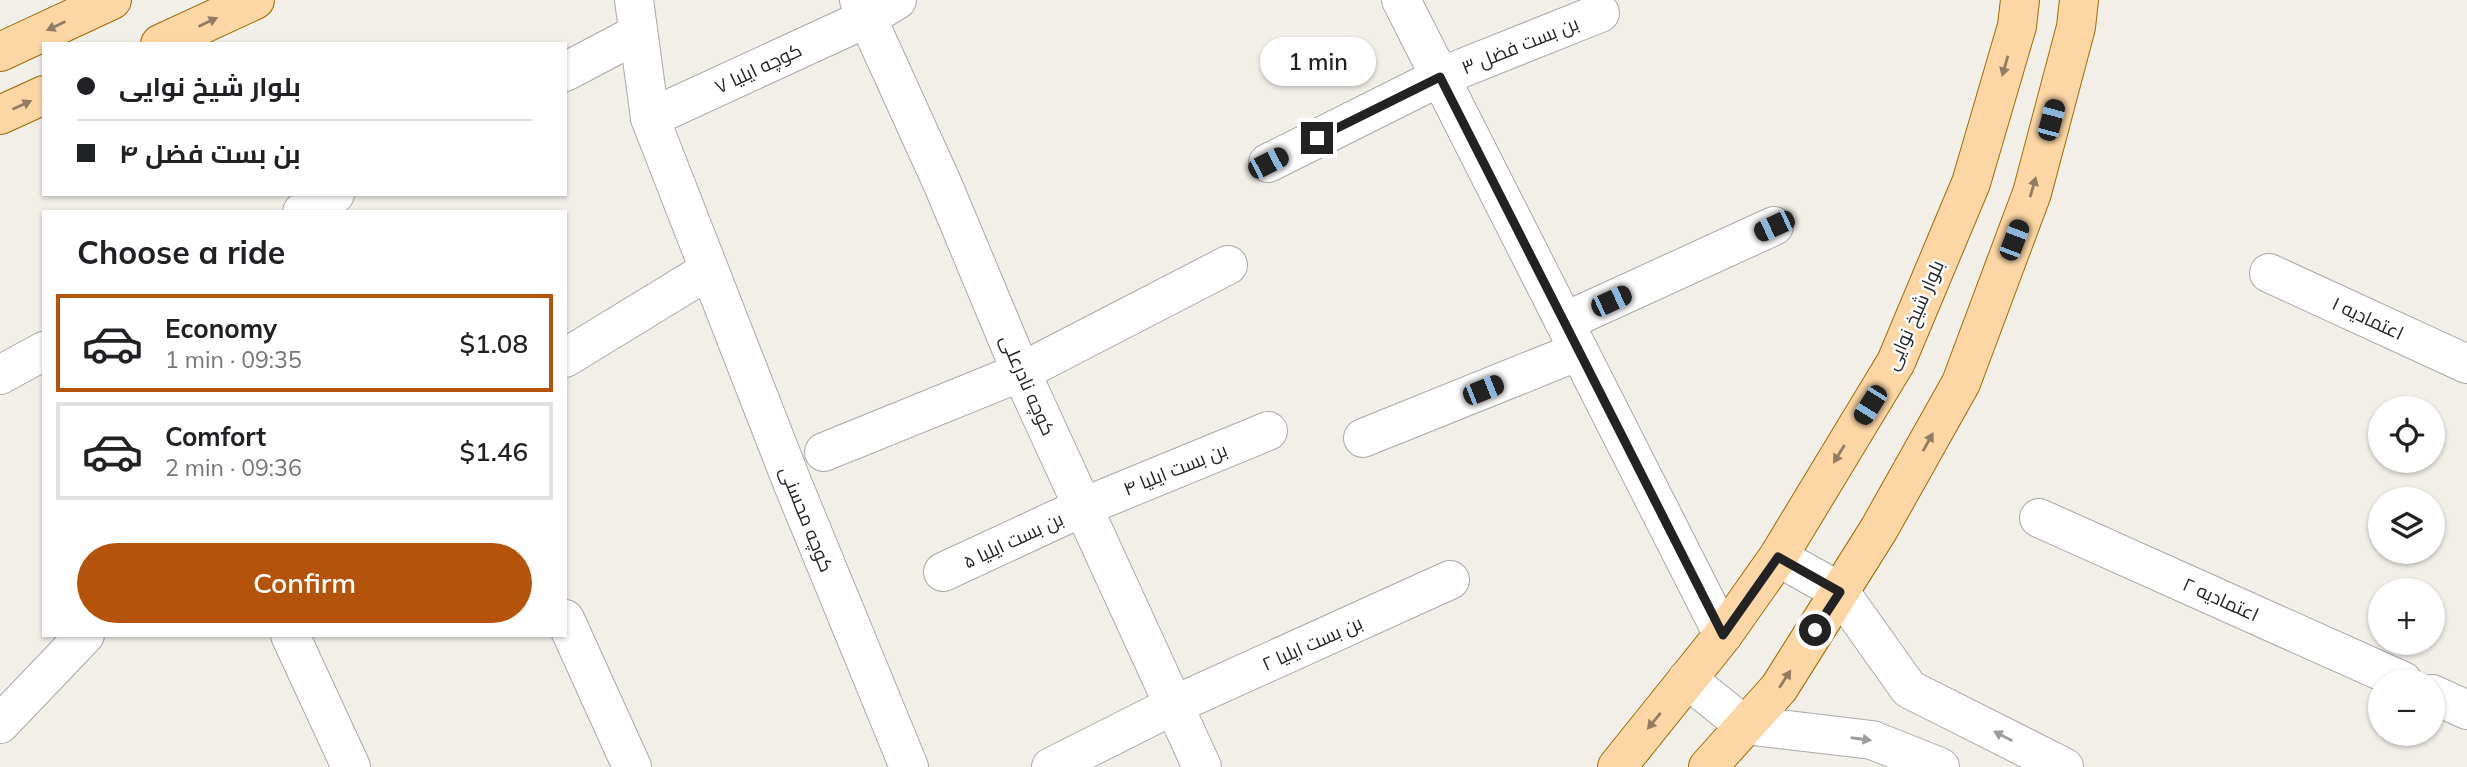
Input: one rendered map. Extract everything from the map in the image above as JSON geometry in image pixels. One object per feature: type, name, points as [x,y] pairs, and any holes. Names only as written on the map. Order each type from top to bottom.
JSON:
[{"type":"main road","points":[[0,52],[112,0]]},
{"type":"main road","points":[[164,42],[256,0]]},
{"type":"main road","name":"بلوار شیخ نوایی","points":[[1617,767],[1723,635],[1778,557],[1896,362],[1971,183],[2017,26],[2020,0]]},
{"type":"main road","points":[[1708,767],[1779,688],[1879,529],[1961,383],[2032,192],[2076,27],[2079,0]]},
{"type":"main road","points":[[0,115],[42,97]]},
{"type":"street","points":[[1401,0],[1723,635]]},
{"type":"street","name":"۷ کوچه ایلیا","points":[[650,118],[874,6]]},
{"type":"street","name":"کوچه نادرعلی","points":[[874,6],[943,185],[1021,372],[1202,767]]},
{"type":"street","name":"۳ بن بست فضل","points":[[1268,163],[1440,77],[1600,13]]},
{"type":"street","points":[[567,70],[635,17]]},
{"type":"street","name":"کوچه محسنی","points":[[635,17],[650,118],[792,482],[909,767]]},
{"type":"street","points":[[306,210],[331,196]]},
{"type":"street","points":[[1363,438],[1572,337],[1774,226]]},
{"type":"street","points":[[824,452],[1021,372],[1228,265]]},
{"type":"street","points":[[567,357],[709,270]]},
{"type":"street","name":"اعتمادیه ۱","points":[[2269,273],[2467,363]]},
{"type":"street","points":[[0,375],[42,352]]},
{"type":"street","name":"۴ بن بست ایلیا","points":[[1083,507],[1268,431]]},
{"type":"street","name":"۵ بن بست ایلیا","points":[[943,572],[1083,507]]},
{"type":"street","name":"اعتمادیه ۲","points":[[2039,518],[2376,669]]},
{"type":"street","points":[[1778,557],[1840,592],[1909,689],[2064,767]]},
{"type":"street","name":"بن بست ایلیا ۲","points":[[1051,767],[1174,705],[1450,580]]},
{"type":"street","points":[[567,623],[632,767]]},
{"type":"street","points":[[0,724],[83,637]]},
{"type":"street","points":[[291,637],[351,767]]},
{"type":"street","points":[[1688,680],[1744,725],[1872,740],[1940,767]]},
{"type":"street","points":[[2445,700],[2467,710]]},
{"type":"route","points":[[1317,138],[1440,77],[1723,635],[1778,557],[1840,592],[1815,630]]}]
